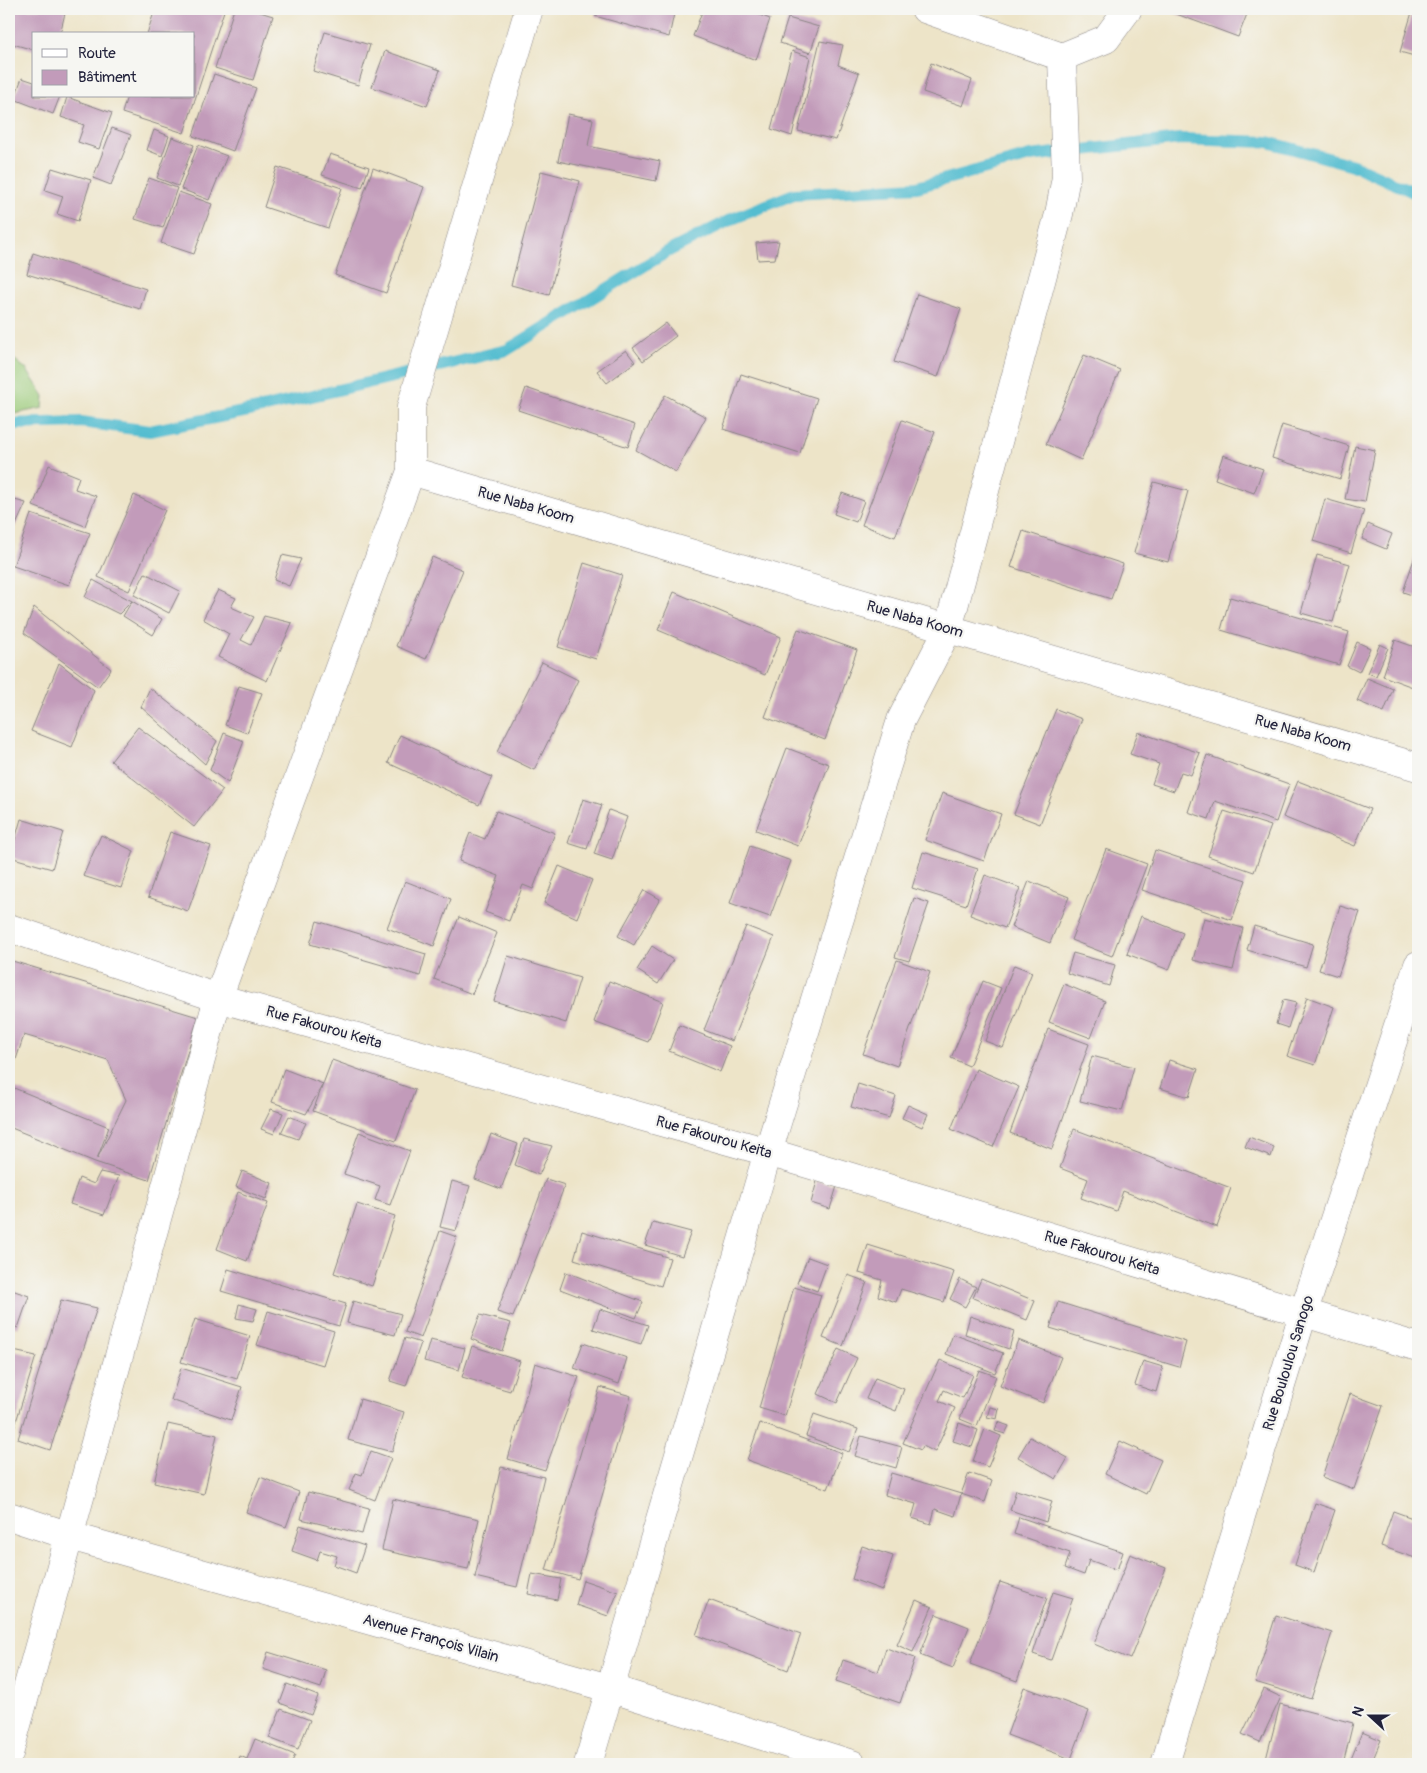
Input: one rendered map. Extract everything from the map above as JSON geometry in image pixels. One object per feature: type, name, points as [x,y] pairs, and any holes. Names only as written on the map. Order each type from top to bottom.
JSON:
[{"type":"street","points":[[9,1754],[218,998],[411,471],[411,407],[529,9]]},
{"type":"street","points":[[925,9],[1062,57],[1106,39],[1128,9]]},
{"type":"street","points":[[588,1764],[612,1689],[768,1152],[901,720],[948,629],[1056,223],[1066,177],[1062,57]]},
{"type":"street","name":"Rue Naba Koom","points":[[411,471],[1418,767]]},
{"type":"street","name":"Rue Fakourou Keita","points":[[9,928],[218,998],[768,1152],[1418,1347]]},
{"type":"street","name":"Rue Bouloulou Sanogo","points":[[1165,1764],[1303,1314],[1418,965]]},
{"type":"street","name":"Avenue François Vilain","points":[[9,1516],[70,1536],[612,1689],[852,1764]]},
{"type":"green space","points":[[9,355],[26,369],[44,396],[43,408],[9,415]]},
{"type":"building","points":[[9,9],[66,9],[60,32],[32,32],[32,49],[9,43]]},
{"type":"building","points":[[155,9],[217,9],[224,11],[184,133],[122,113],[126,98],[195,98],[195,32],[148,32]]},
{"type":"building","points":[[234,9],[250,9],[273,16],[253,80],[215,68]]},
{"type":"building","points":[[597,9],[675,9],[669,37],[595,16]]},
{"type":"building","points":[[703,9],[744,9],[770,19],[756,60],[693,36]]},
{"type":"building","points":[[1172,9],[1249,9],[1238,37],[1171,12]]},
{"type":"building","points":[[1413,9],[1418,9],[1418,57],[1400,52]]},
{"type":"building","points":[[788,18],[819,27],[810,53],[780,43]]},
{"type":"building","points":[[325,32],[370,45],[358,85],[313,71]]},
{"type":"building","points":[[820,41],[843,45],[838,65],[859,73],[836,140],[798,131]]},
{"type":"building","points":[[385,51],[440,70],[427,106],[372,87]]},
{"type":"building","points":[[792,51],[810,57],[792,136],[771,129]]},
{"type":"building","points":[[931,63],[972,80],[963,106],[923,92]]},
{"type":"building","points":[[214,74],[256,88],[233,151],[193,136]]},
{"type":"building","points":[[22,78],[32,81],[32,98],[59,98],[53,114],[14,99]]},
{"type":"building","points":[[67,98],[112,113],[99,149],[78,142],[84,125],[61,117]]},
{"type":"building","points":[[568,114],[593,119],[588,146],[660,161],[656,181],[558,161]]},
{"type":"building","points":[[112,128],[131,135],[111,185],[93,178]]},
{"type":"building","points":[[154,130],[169,136],[162,156],[147,150]]},
{"type":"building","points":[[172,137],[194,145],[178,186],[157,178]]},
{"type":"building","points":[[198,145],[227,156],[209,200],[181,189]]},
{"type":"building","points":[[330,154],[369,167],[362,188],[322,175]]},
{"type":"building","points":[[277,167],[342,188],[328,228],[264,207]]},
{"type":"building","points":[[52,168],[91,180],[78,221],[57,214],[63,196],[45,190]]},
{"type":"building","points":[[373,168],[424,187],[386,293],[335,275]]},
{"type":"building","points":[[541,171],[580,181],[549,295],[511,285]]},
{"type":"building","points":[[149,178],[177,188],[163,228],[135,219]]},
{"type":"building","points":[[179,192],[212,204],[194,254],[161,243]]},
{"type":"building","points":[[779,241],[775,259],[758,260],[756,243]]},
{"type":"building","points":[[33,253],[146,289],[140,309],[27,274]]},
{"type":"building","points":[[917,294],[961,309],[938,377],[894,362]]},
{"type":"building","points":[[666,323],[676,336],[643,361],[633,348]]},
{"type":"building","points":[[626,350],[635,362],[607,383],[597,371]]},
{"type":"building","points":[[1084,355],[1120,370],[1081,460],[1046,444]]},
{"type":"building","points":[[741,374],[817,398],[800,453],[723,429]]},
{"type":"building","points":[[526,388],[635,425],[628,447],[518,410]]},
{"type":"building","points":[[665,395],[706,417],[676,472],[636,450]]},
{"type":"building","points":[[902,420],[935,432],[895,537],[862,525]]},
{"type":"building","points":[[1282,425],[1349,446],[1340,479],[1272,458]]},
{"type":"building","points":[[1355,446],[1375,450],[1365,502],[1345,499]]},
{"type":"building","points":[[1223,455],[1263,469],[1254,493],[1215,479]]},
{"type":"building","points":[[49,465],[79,477],[75,489],[96,496],[85,526],[33,506]]},
{"type":"building","points":[[1154,482],[1188,491],[1168,562],[1134,553]]},
{"type":"building","points":[[842,493],[864,501],[856,522],[834,514]]},
{"type":"building","points":[[134,495],[165,510],[129,591],[98,577]]},
{"type":"building","points":[[11,499],[26,503],[15,527],[9,525]]},
{"type":"building","points":[[1325,499],[1364,510],[1351,553],[1313,541]]},
{"type":"building","points":[[31,514],[90,533],[69,585],[13,566]]},
{"type":"building","points":[[1368,524],[1392,534],[1386,549],[1362,539]]},
{"type":"building","points":[[1023,531],[1123,564],[1111,599],[1011,567]]},
{"type":"building","points":[[1418,547],[1418,597],[1403,592]]},
{"type":"building","points":[[282,555],[301,559],[289,586],[274,580]]},
{"type":"building","points":[[1317,555],[1350,564],[1333,622],[1301,613]]},
{"type":"building","points":[[432,557],[463,570],[426,659],[396,646]]},
{"type":"building","points":[[584,563],[622,575],[596,659],[558,647]]},
{"type":"building","points":[[145,573],[180,591],[169,613],[134,595]]},
{"type":"building","points":[[93,580],[132,601],[119,614],[85,597]]},
{"type":"building","points":[[218,590],[236,598],[231,607],[254,617],[241,640],[251,645],[264,616],[292,623],[267,681],[218,657],[229,634],[203,619]]},
{"type":"building","points":[[674,592],[781,637],[765,675],[658,630]]},
{"type":"building","points":[[1230,597],[1349,632],[1339,665],[1221,630]]},
{"type":"building","points":[[132,601],[162,619],[153,635],[123,616]]},
{"type":"building","points":[[34,607],[111,669],[98,687],[24,633]]},
{"type":"building","points":[[798,629],[857,650],[825,740],[765,717]]},
{"type":"building","points":[[1395,640],[1418,648],[1418,689],[1383,676]]},
{"type":"building","points":[[1357,642],[1370,648],[1359,672],[1347,666]]},
{"type":"building","points":[[1380,644],[1388,648],[1376,676],[1367,673]]},
{"type":"building","points":[[542,662],[578,680],[534,770],[497,752]]},
{"type":"building","points":[[59,663],[94,690],[72,747],[31,731]]},
{"type":"building","points":[[1367,678],[1393,689],[1384,712],[1357,701]]},
{"type":"building","points":[[239,686],[262,693],[247,733],[225,725]]},
{"type":"building","points":[[150,688],[217,741],[205,764],[141,707]]},
{"type":"building","points":[[1056,709],[1082,719],[1040,824],[1014,814]]},
{"type":"building","points":[[138,727],[223,790],[194,827],[111,761]]},
{"type":"building","points":[[1138,732],[1200,753],[1191,775],[1181,772],[1174,791],[1152,784],[1159,764],[1130,754]]},
{"type":"building","points":[[224,733],[244,741],[228,783],[210,770]]},
{"type":"building","points":[[400,735],[492,777],[479,805],[388,763]]},
{"type":"building","points":[[787,748],[829,764],[798,846],[756,830]]},
{"type":"building","points":[[1207,755],[1289,784],[1276,822],[1215,801],[1209,819],[1188,812]]},
{"type":"building","points":[[1298,781],[1370,809],[1355,846],[1283,817]]},
{"type":"building","points":[[942,793],[1001,814],[984,861],[925,840]]},
{"type":"building","points":[[583,799],[602,805],[587,849],[568,843]]},
{"type":"building","points":[[609,810],[627,817],[612,860],[594,854]]},
{"type":"building","points":[[496,811],[555,833],[533,889],[523,885],[509,921],[485,912],[499,876],[459,861],[470,833],[485,839]]},
{"type":"building","points":[[1224,811],[1271,826],[1254,872],[1208,856]]},
{"type":"building","points":[[21,819],[63,832],[52,869],[10,857]]},
{"type":"building","points":[[170,832],[211,846],[188,911],[148,897]]},
{"type":"building","points":[[101,835],[134,851],[121,888],[83,876]]},
{"type":"building","points":[[750,846],[791,861],[770,917],[730,903]]},
{"type":"building","points":[[1106,849],[1147,864],[1112,956],[1071,940]]},
{"type":"building","points":[[1155,850],[1246,880],[1232,920],[1142,890]]},
{"type":"building","points":[[923,852],[978,869],[966,905],[912,888]]},
{"type":"building","points":[[559,866],[592,880],[577,918],[544,903]]},
{"type":"building","points":[[985,875],[1020,888],[1005,928],[970,915]]},
{"type":"building","points":[[405,881],[451,899],[434,946],[387,928]]},
{"type":"building","points":[[1029,881],[1069,897],[1050,943],[1011,927]]},
{"type":"building","points":[[644,890],[660,899],[634,945],[618,936]]},
{"type":"building","points":[[914,898],[929,903],[909,961],[895,957]]},
{"type":"building","points":[[1340,906],[1360,912],[1338,976],[1319,970]]},
{"type":"building","points":[[1141,916],[1183,933],[1169,970],[1127,954]]},
{"type":"building","points":[[459,917],[497,933],[472,994],[434,979]]},
{"type":"building","points":[[1204,918],[1243,928],[1233,970],[1193,960]]},
{"type":"building","points":[[317,921],[426,954],[420,976],[310,944]]},
{"type":"building","points":[[746,926],[774,937],[732,1041],[704,1030]]},
{"type":"building","points":[[1254,926],[1313,944],[1306,967],[1247,950]]},
{"type":"building","points":[[652,946],[673,960],[658,984],[637,970]]},
{"type":"building","points":[[1073,953],[1115,965],[1109,986],[1067,973]]},
{"type":"building","points":[[508,956],[580,978],[566,1023],[494,1001]]},
{"type":"building","points":[[9,960],[198,1017],[149,1180],[95,1162],[9,1127],[9,1091],[14,1088],[109,1127],[97,1159],[126,1100],[108,1060],[24,1035],[9,1081]]},
{"type":"building","points":[[897,960],[930,972],[897,1066],[863,1054]]},
{"type":"building","points":[[1014,965],[1032,972],[1003,1048],[985,1041]]},
{"type":"building","points":[[609,981],[663,1002],[648,1042],[594,1022]]},
{"type":"building","points":[[983,981],[1001,988],[969,1066],[951,1058]]},
{"type":"building","points":[[1064,984],[1105,1001],[1091,1038],[1049,1022]]},
{"type":"building","points":[[1307,997],[1334,1007],[1315,1065],[1287,1056]]},
{"type":"building","points":[[1283,1000],[1296,1003],[1288,1028],[1276,1024]]},
{"type":"building","points":[[679,1025],[730,1046],[720,1072],[669,1051]]},
{"type":"building","points":[[1048,1029],[1089,1044],[1052,1149],[1010,1133]]},
{"type":"building","points":[[1092,1056],[1134,1067],[1122,1111],[1080,1101]]},
{"type":"building","points":[[332,1060],[415,1090],[396,1141],[313,1111]]},
{"type":"building","points":[[1169,1060],[1198,1069],[1189,1097],[1160,1088]]},
{"type":"building","points":[[284,1069],[323,1084],[306,1114],[272,1102]]},
{"type":"building","points":[[976,1069],[1019,1087],[993,1147],[951,1129]]},
{"type":"building","points":[[858,1084],[896,1096],[889,1118],[851,1107]]},
{"type":"building","points":[[908,1105],[928,1114],[922,1127],[902,1118]]},
{"type":"building","points":[[271,1109],[283,1113],[274,1134],[261,1129]]},
{"type":"building","points":[[289,1116],[306,1123],[298,1139],[281,1133]]},
{"type":"building","points":[[1074,1129],[1231,1188],[1217,1227],[1123,1191],[1116,1211],[1081,1198],[1088,1179],[1060,1168]]},
{"type":"building","points":[[359,1132],[410,1151],[390,1205],[375,1200],[380,1186],[344,1174]]},
{"type":"building","points":[[491,1134],[518,1144],[501,1189],[475,1179]]},
{"type":"building","points":[[1249,1137],[1274,1147],[1271,1157],[1245,1147]]},
{"type":"building","points":[[524,1139],[552,1146],[539,1175],[515,1165]]},
{"type":"building","points":[[242,1171],[272,1183],[266,1199],[236,1187]]},
{"type":"building","points":[[100,1172],[119,1176],[104,1215],[70,1204],[79,1178],[94,1184]]},
{"type":"building","points":[[546,1179],[565,1185],[513,1317],[497,1312]]},
{"type":"building","points":[[452,1181],[470,1186],[456,1231],[440,1227]]},
{"type":"building","points":[[817,1181],[837,1186],[830,1209],[811,1203]]},
{"type":"building","points":[[238,1192],[268,1203],[247,1261],[217,1249]]},
{"type":"building","points":[[357,1204],[395,1216],[372,1286],[334,1273]]},
{"type":"building","points":[[653,1222],[691,1232],[682,1256],[645,1245]]},
{"type":"building","points":[[440,1231],[457,1237],[421,1338],[405,1332]]},
{"type":"building","points":[[582,1231],[670,1258],[661,1286],[574,1259]]},
{"type":"building","points":[[868,1245],[954,1272],[944,1302],[901,1289],[896,1302],[878,1296],[882,1280],[859,1273]]},
{"type":"building","points":[[808,1257],[827,1264],[817,1291],[797,1283]]},
{"type":"building","points":[[228,1269],[346,1304],[339,1326],[221,1291]]},
{"type":"building","points":[[566,1272],[643,1302],[636,1318],[560,1289]]},
{"type":"building","points":[[848,1275],[867,1282],[843,1346],[823,1338]]},
{"type":"building","points":[[960,1279],[976,1287],[965,1307],[950,1299]]},
{"type":"building","points":[[981,1279],[1035,1301],[1027,1320],[973,1298]]},
{"type":"building","points":[[794,1287],[821,1295],[785,1416],[759,1408]]},
{"type":"building","points":[[9,1289],[29,1296],[18,1328],[9,1324]]},
{"type":"building","points":[[61,1300],[97,1308],[50,1450],[18,1439]]},
{"type":"building","points":[[353,1301],[401,1314],[395,1335],[347,1323]]},
{"type":"building","points":[[1058,1302],[1186,1342],[1179,1367],[1050,1328]]},
{"type":"building","points":[[239,1304],[257,1309],[253,1321],[236,1318]]},
{"type":"building","points":[[600,1309],[648,1325],[641,1344],[593,1329]]},
{"type":"building","points":[[268,1311],[334,1331],[323,1365],[257,1345]]},
{"type":"building","points":[[480,1315],[511,1323],[502,1351],[471,1339]]},
{"type":"building","points":[[970,1316],[1014,1331],[1009,1349],[965,1334]]},
{"type":"building","points":[[195,1319],[250,1336],[237,1379],[181,1362]]},
{"type":"building","points":[[953,1334],[1003,1353],[995,1373],[946,1354]]},
{"type":"building","points":[[405,1338],[421,1343],[406,1386],[390,1381]]},
{"type":"building","points":[[430,1340],[465,1348],[459,1370],[424,1361]]},
{"type":"building","points":[[1018,1340],[1061,1357],[1043,1403],[1000,1386]]},
{"type":"building","points":[[583,1343],[627,1358],[619,1384],[574,1368]]},
{"type":"building","points":[[472,1346],[520,1361],[510,1391],[462,1377]]},
{"type":"building","points":[[838,1349],[857,1358],[837,1403],[818,1394]]},
{"type":"building","points":[[9,1350],[36,1356],[12,1435],[9,1435]]},
{"type":"building","points":[[940,1360],[973,1375],[963,1398],[944,1390],[939,1401],[955,1408],[935,1452],[923,1446],[921,1450],[903,1443]]},
{"type":"building","points":[[1143,1361],[1163,1367],[1156,1392],[1135,1385]]},
{"type":"building","points":[[535,1363],[579,1377],[545,1470],[508,1459]]},
{"type":"building","points":[[181,1368],[242,1387],[231,1420],[171,1400]]},
{"type":"building","points":[[979,1370],[996,1376],[977,1426],[960,1419]]},
{"type":"building","points":[[875,1378],[904,1389],[896,1411],[866,1399]]},
{"type":"building","points":[[600,1387],[631,1396],[578,1579],[546,1570]]},
{"type":"building","points":[[1350,1394],[1383,1406],[1354,1489],[1322,1477]]},
{"type":"building","points":[[360,1399],[404,1412],[392,1452],[348,1440]]},
{"type":"building","points":[[990,1407],[999,1409],[997,1419],[987,1417]]},
{"type":"building","points":[[814,1414],[858,1429],[849,1452],[806,1436]]},
{"type":"building","points":[[998,1422],[1009,1426],[1005,1434],[995,1431]]},
{"type":"building","points":[[760,1423],[842,1453],[828,1489],[747,1460]]},
{"type":"building","points":[[959,1423],[978,1430],[972,1447],[953,1441]]},
{"type":"building","points":[[168,1424],[217,1435],[204,1494],[154,1483]]},
{"type":"building","points":[[985,1429],[1001,1436],[988,1467],[973,1461]]},
{"type":"building","points":[[861,1436],[902,1447],[896,1468],[855,1456]]},
{"type":"building","points":[[1030,1437],[1068,1458],[1056,1479],[1018,1457]]},
{"type":"building","points":[[1120,1441],[1161,1460],[1146,1494],[1105,1474]]},
{"type":"building","points":[[371,1451],[391,1458],[375,1500],[349,1490],[356,1473],[362,1475]]},
{"type":"building","points":[[501,1467],[544,1477],[517,1587],[475,1577]]},
{"type":"building","points":[[891,1473],[961,1494],[955,1516],[935,1509],[931,1524],[912,1518],[916,1504],[885,1495]]},
{"type":"building","points":[[969,1473],[992,1481],[985,1502],[961,1494]]},
{"type":"building","points":[[260,1477],[299,1492],[286,1527],[246,1512]]},
{"type":"building","points":[[1016,1490],[1052,1501],[1046,1522],[1010,1510]]},
{"type":"building","points":[[308,1492],[369,1508],[362,1534],[301,1519]]},
{"type":"building","points":[[393,1499],[479,1519],[468,1569],[382,1550]]},
{"type":"building","points":[[1315,1503],[1335,1510],[1314,1572],[1295,1565]]},
{"type":"building","points":[[1393,1511],[1418,1520],[1418,1559],[1381,1546]]},
{"type":"building","points":[[1019,1517],[1123,1552],[1117,1570],[1089,1560],[1084,1575],[1065,1568],[1070,1553],[1014,1534]]},
{"type":"building","points":[[300,1525],[365,1546],[356,1573],[334,1565],[337,1556],[320,1551],[317,1560],[292,1551]]},
{"type":"building","points":[[862,1546],[893,1556],[882,1590],[852,1579]]},
{"type":"building","points":[[1130,1554],[1166,1568],[1130,1659],[1094,1644]]},
{"type":"building","points":[[532,1574],[561,1579],[557,1600],[528,1594]]},
{"type":"building","points":[[583,1580],[618,1592],[608,1616],[576,1605]]},
{"type":"building","points":[[1000,1582],[1047,1598],[1017,1681],[970,1664]]},
{"type":"building","points":[[1053,1592],[1073,1598],[1051,1660],[1033,1654]]},
{"type":"building","points":[[709,1600],[801,1634],[788,1670],[696,1635]]},
{"type":"building","points":[[916,1600],[932,1607],[913,1652],[897,1645]]},
{"type":"building","points":[[936,1614],[969,1627],[953,1668],[920,1655]]},
{"type":"building","points":[[1276,1615],[1332,1633],[1311,1699],[1255,1682]]},
{"type":"building","points":[[886,1648],[915,1658],[900,1703],[836,1681],[843,1660],[878,1672]]},
{"type":"building","points":[[268,1652],[326,1670],[321,1688],[263,1669]]},
{"type":"building","points":[[287,1684],[318,1696],[311,1715],[280,1703]]},
{"type":"building","points":[[1024,1687],[1089,1711],[1071,1759],[1007,1735]]},
{"type":"building","points":[[1264,1689],[1281,1697],[1260,1742],[1242,1734]]},
{"type":"building","points":[[1280,1704],[1353,1723],[1343,1764],[1265,1763]]},
{"type":"building","points":[[281,1709],[310,1720],[298,1749],[269,1738]]},
{"type":"building","points":[[1362,1732],[1381,1740],[1371,1764],[1349,1764]]},
{"type":"building","points":[[255,1739],[295,1755],[291,1764],[237,1764],[240,1756],[247,1759]]},
{"type":"waterway","points":[[9,424],[81,422],[150,431],[253,410],[507,350],[667,252],[732,219],[794,194],[917,187],[1030,156],[1180,139],[1268,142],[1353,165],[1418,194]]}]
